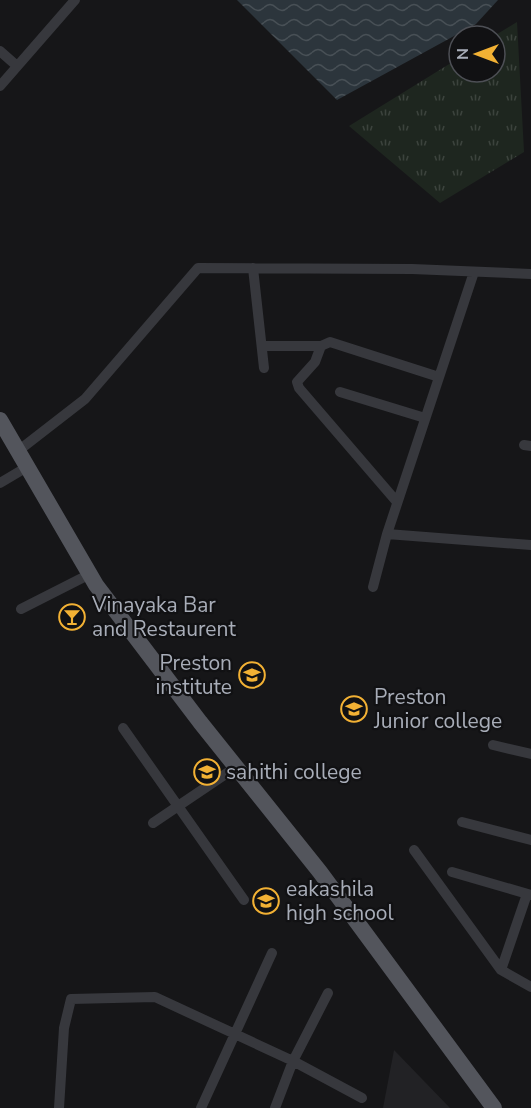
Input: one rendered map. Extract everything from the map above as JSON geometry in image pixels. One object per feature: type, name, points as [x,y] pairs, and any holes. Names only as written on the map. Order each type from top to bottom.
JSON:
[{"type":"main road","points":[[0,420],[90,574],[236,767],[320,872],[494,1108]]},
{"type":"street","points":[[0,86],[75,0]]},
{"type":"street","points":[[0,51],[17,66]]},
{"type":"street","points":[[18,451],[85,399],[198,268],[531,274]]},
{"type":"street","points":[[253,268],[264,368]]},
{"type":"street","points":[[373,587],[397,502],[474,272]]},
{"type":"street","points":[[262,346],[321,346],[330,342],[439,377]]},
{"type":"street","points":[[321,346],[315,362],[297,382],[397,502]]},
{"type":"street","points":[[340,392],[425,418]]},
{"type":"street","points":[[0,483],[27,467]]},
{"type":"street","points":[[387,534],[531,545]]},
{"type":"street","points":[[21,609],[90,574]]},
{"type":"street","points":[[123,728],[244,900]]},
{"type":"street","points":[[493,745],[531,754]]},
{"type":"street","points":[[153,823],[179,808],[236,767]]},
{"type":"street","points":[[462,822],[531,840]]},
{"type":"street","points":[[414,850],[501,970],[531,987]]},
{"type":"street","points":[[452,872],[529,895],[501,970]]},
{"type":"street","points":[[201,1108],[272,953]]},
{"type":"street","points":[[275,1108],[293,1061],[328,993]]},
{"type":"street","points":[[59,1108],[64,1028],[71,999],[155,997],[234,1036],[293,1061],[362,1098]]},
{"type":"shaded area","points":[[394,1050],[450,1108],[383,1108]]},
{"type":"green space","points":[[517,22],[524,152],[440,203],[349,126],[447,65],[447,84],[507,84],[507,28]]},
{"type":"water","points":[[237,0],[498,0],[476,24],[447,24],[447,40],[337,100]]},
{"type":"place","name":"Vinayaka Bar and Restaurent","points":[[72,617]]},
{"type":"place","name":"Preston institute","points":[[252,675]]},
{"type":"place","name":"Preston Junior college","points":[[354,709]]},
{"type":"place","name":"sahithi college","points":[[207,772]]},
{"type":"place","name":"eakashila high school","points":[[266,901]]}]
